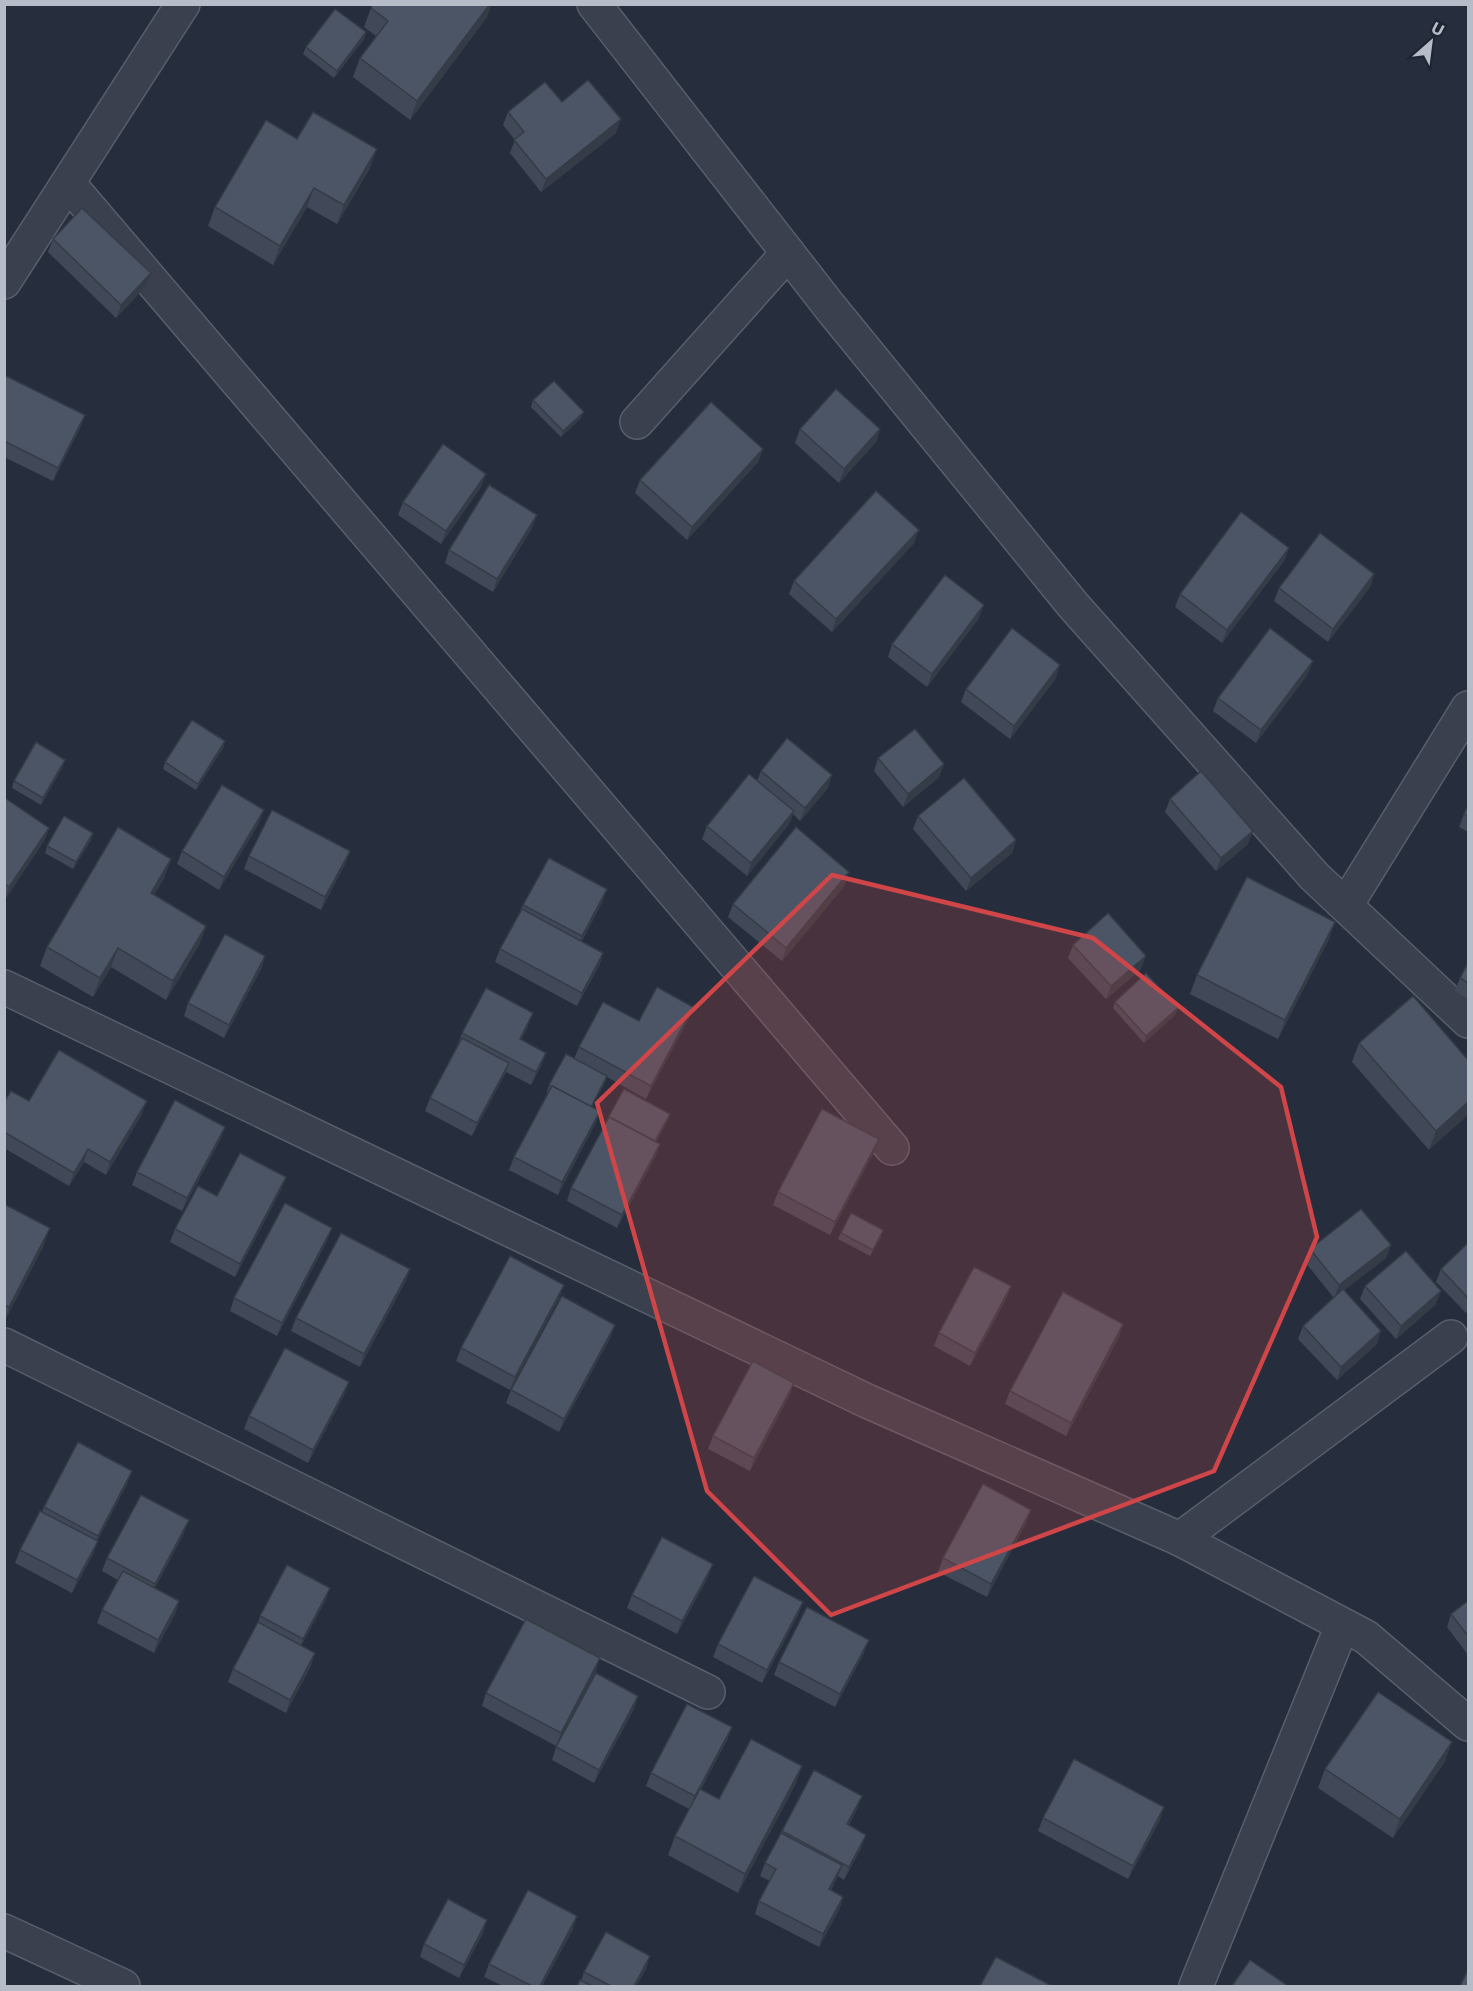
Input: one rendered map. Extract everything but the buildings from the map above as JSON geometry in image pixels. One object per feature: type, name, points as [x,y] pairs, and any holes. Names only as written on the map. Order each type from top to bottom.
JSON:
[{"type":"street","points":[[4,282],[183,4]]},
{"type":"street","points":[[594,4],[830,307],[1073,605],[1314,876],[1468,1021]]},
{"type":"street","points":[[68,183],[892,1148]]},
{"type":"street","points":[[637,422],[788,253]]},
{"type":"street","points":[[1346,905],[1468,708]]},
{"type":"street","points":[[4,987],[867,1401],[1180,1539],[1366,1637],[1468,1724]]},
{"type":"street","points":[[1180,1539],[1451,1337]]},
{"type":"street","points":[[4,1345],[708,1692]]},
{"type":"street","points":[[1196,1986],[1342,1626]]},
{"type":"street","points":[[4,1931],[123,1986]]},
{"type":"highlighted area","points":[[832,875],[1093,938],[1281,1087],[1317,1237],[1214,1471],[831,1615],[707,1491],[597,1103]]}]
